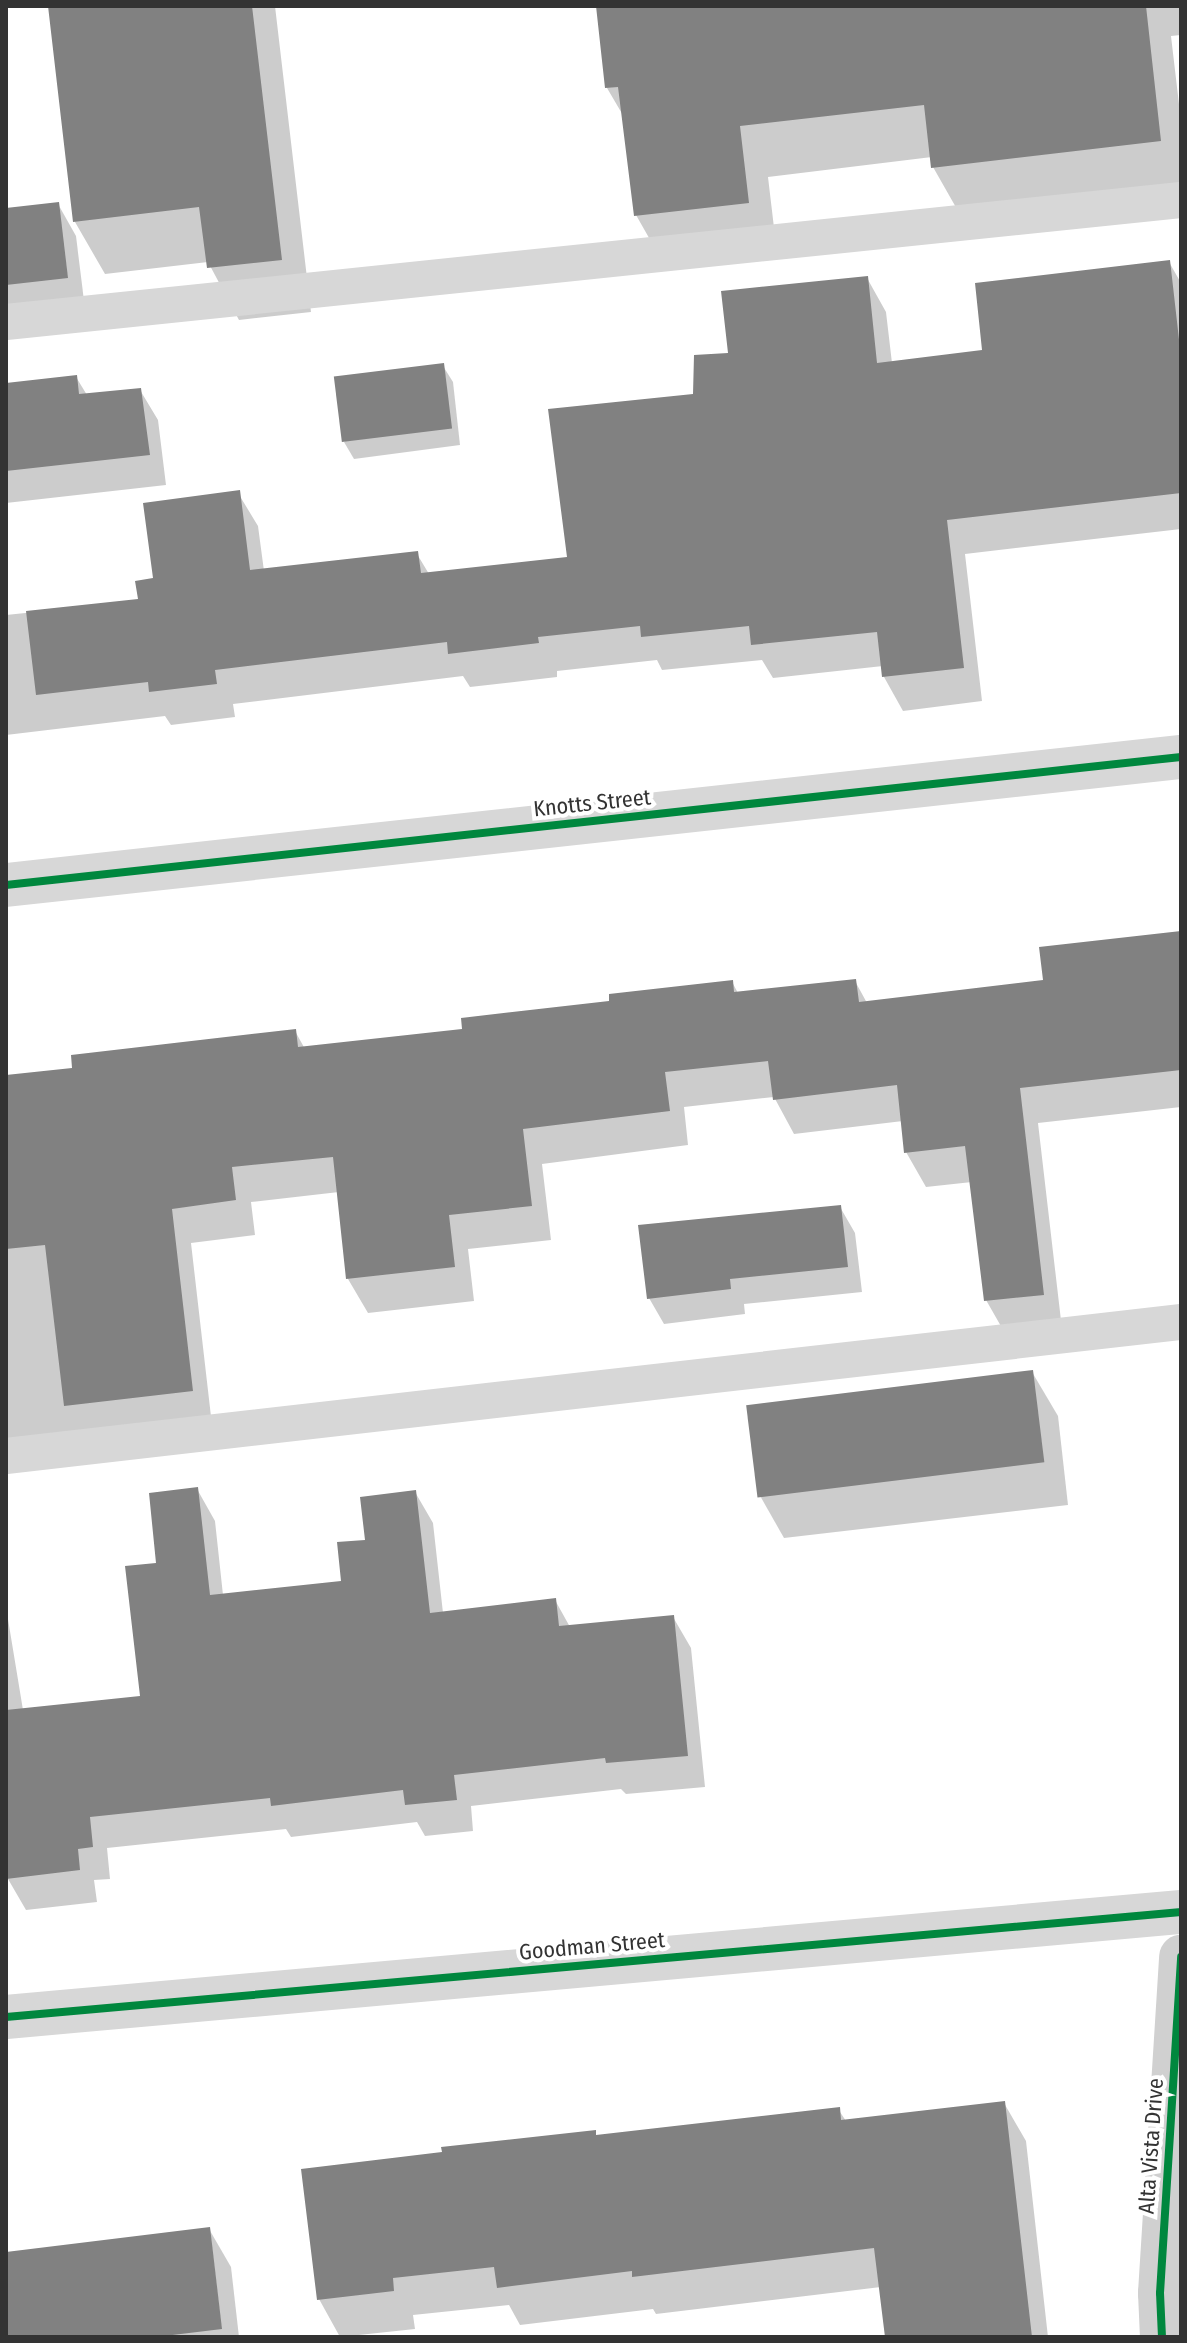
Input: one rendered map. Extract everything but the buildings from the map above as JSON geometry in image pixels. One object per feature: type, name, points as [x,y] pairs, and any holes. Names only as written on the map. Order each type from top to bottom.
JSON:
[{"type":"street","name":"Knotts Street","points":[[6,885],[1181,757]]},
{"type":"street","name":"Goodman Street","points":[[6,2017],[1181,1912]]},
{"type":"street","name":"Alta Vista Drive","points":[[1162,2337],[1160,2293],[1181,1957]]},
{"type":"lane","points":[[6,322],[1181,200]]},
{"type":"lane","points":[[6,1456],[1181,1322]]},
{"type":"cycle path","points":[[6,885],[1181,757]]},
{"type":"cycle path","points":[[6,2017],[1181,1912]]},
{"type":"cycle path","points":[[1162,2337],[1160,2293],[1181,1957]]}]
